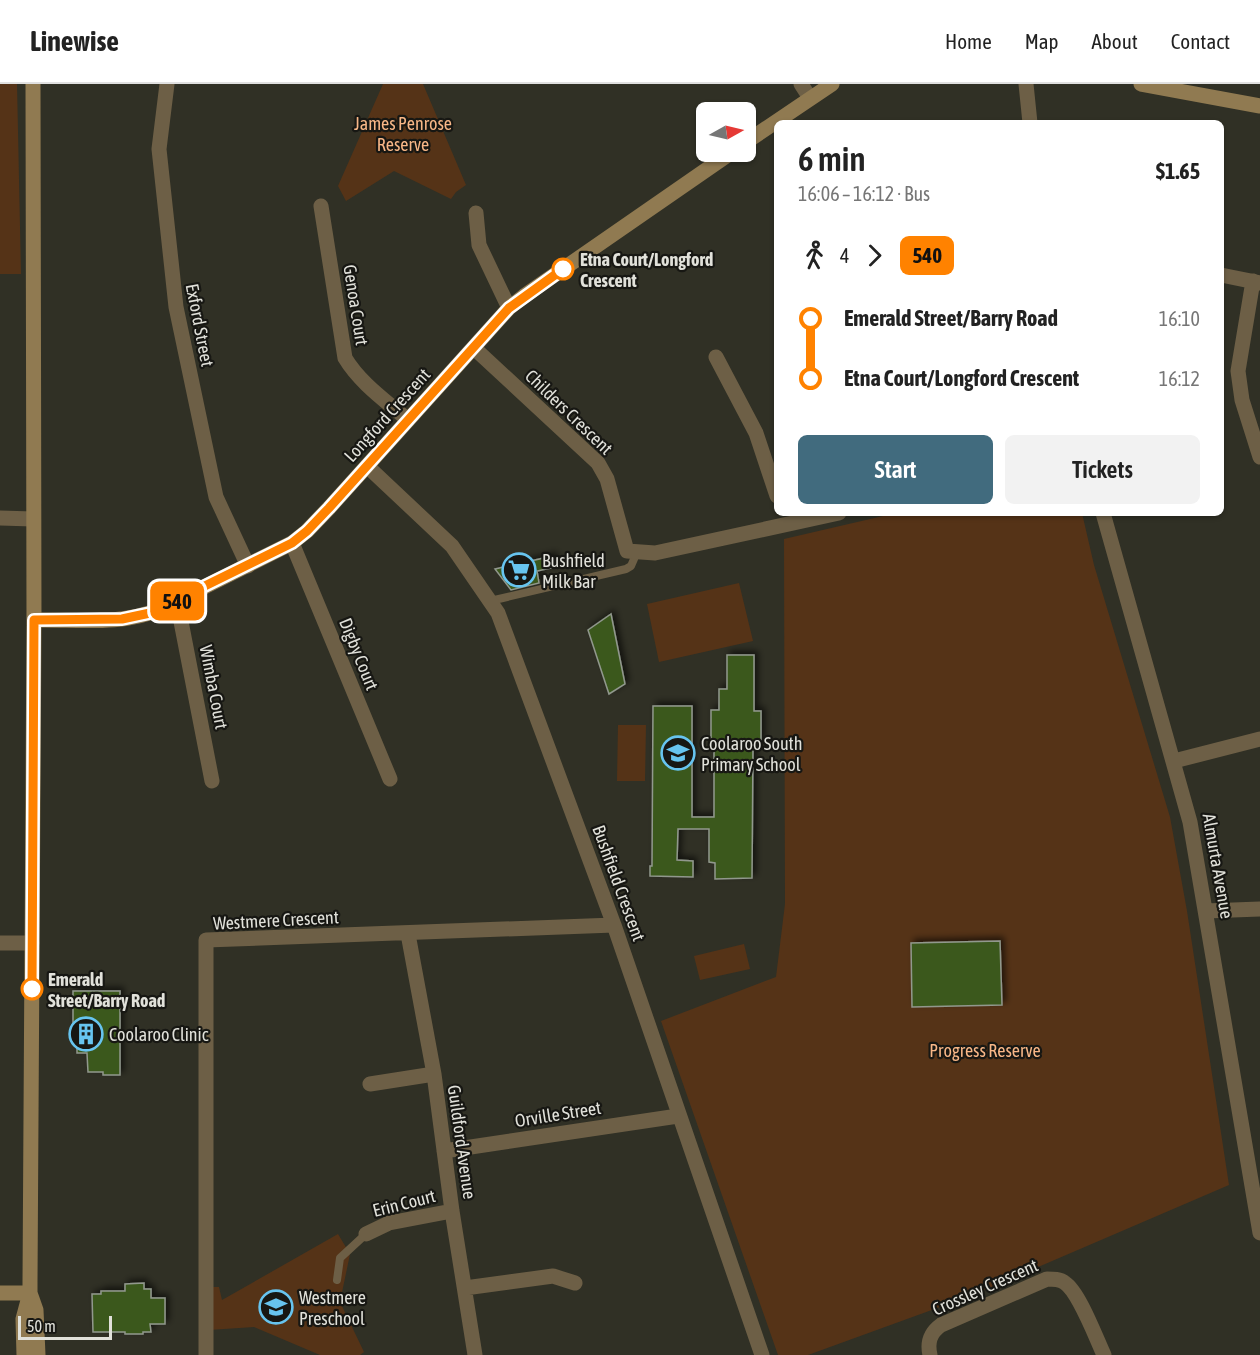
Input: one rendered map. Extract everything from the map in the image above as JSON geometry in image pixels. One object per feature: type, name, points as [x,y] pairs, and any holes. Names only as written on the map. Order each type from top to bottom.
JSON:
[{"type":"main road","points":[[24,1355],[23,1319],[30,1293],[34,620],[33,84]]},
{"type":"main road","points":[[781,120],[832,84]]},
{"type":"main road","points":[[1141,84],[1260,106]]},
{"type":"main road","points":[[756,136],[774,124]]},
{"type":"main road","name":"Longford Crescent","points":[[34,620],[132,618],[150,613],[292,543],[316,522],[509,308],[718,162]]},
{"type":"main road","points":[[0,1293],[30,1293]]},
{"type":"main road","points":[[30,1293],[36,1310],[38,1355]]},
{"type":"street","name":"Exford Street","points":[[167,84],[159,149],[176,307],[216,497],[248,566]]},
{"type":"street","points":[[801,84],[810,98]]},
{"type":"street","points":[[1026,84],[1030,118]]},
{"type":"street","points":[[1030,118],[1038,84]]},
{"type":"street","name":"Genoa Court","points":[[321,206],[345,358],[351,369],[362,380],[408,420]]},
{"type":"street","points":[[476,213],[479,245],[509,308]]},
{"type":"street","points":[[1224,276],[1257,282],[1238,372],[1242,400],[1260,457]]},
{"type":"street","name":"Childers Crescent","points":[[474,348],[598,463],[607,479],[627,552],[637,552]]},
{"type":"street","points":[[716,357],[756,433],[774,487]]},
{"type":"street","name":"Bushfield Crescent","points":[[367,466],[452,546],[498,613],[614,926],[762,1355]]},
{"type":"street","points":[[637,552],[655,553],[784,518],[806,516]]},
{"type":"street","name":"Almurta Avenue","points":[[1104,516],[1190,822],[1260,1233]]},
{"type":"street","points":[[0,518],[33,519]]},
{"type":"street","name":"Digby Court","points":[[292,543],[390,780]]},
{"type":"street","name":"Wimba Court","points":[[177,601],[212,781]]},
{"type":"street","points":[[1174,761],[1260,739]]},
{"type":"street","points":[[1206,911],[1260,909]]},
{"type":"street","name":"Westmere Crescent","points":[[206,1355],[206,940],[614,926]]},
{"type":"street","name":"Guildford Avenue","points":[[408,934],[434,1074],[452,1211],[475,1355]]},
{"type":"street","points":[[0,943],[32,943]]},
{"type":"street","points":[[370,1084],[434,1074]]},
{"type":"street","name":"Orville Street","points":[[444,1150],[678,1116]]},
{"type":"street","name":"Erin Court","points":[[366,1234],[389,1223],[452,1211]]},
{"type":"street","points":[[465,1288],[553,1276],[575,1283]]},
{"type":"street","name":"Crossley Crescent","points":[[930,1355],[929,1340],[941,1325],[1053,1279],[1066,1283],[1072,1289],[1104,1355]]},
{"type":"lane","points":[[490,601],[626,569],[631,566],[637,552]]},
{"type":"lane","points":[[336,1280],[340,1258],[366,1234]]},
{"type":"green space","points":[[0,84],[17,84],[21,274],[0,274]]},
{"type":"green space","name":"James Penrose Reserve","points":[[383,84],[423,84],[466,185],[451,199],[394,171],[346,201],[338,186]]},
{"type":"green space","name":"Progress Reserve","points":[[883,516],[1083,516],[1094,565],[1170,817],[1187,911],[1229,1185],[973,1295],[808,1355],[778,1355],[661,1021],[776,977],[785,904],[784,539]]},
{"type":"green space","points":[[739,583],[753,641],[659,662],[647,604]]},
{"type":"green space","points":[[618,725],[646,725],[645,781],[617,781]]},
{"type":"green space","points":[[744,944],[750,969],[700,980],[694,956]]},
{"type":"green space","points":[[338,1234],[350,1254],[340,1302],[364,1352],[360,1355],[320,1355],[254,1327],[209,1330],[208,1287],[219,1287],[222,1300]]},
{"type":"building","name":"Bushfield Milk Bar","points":[[553,556],[556,567],[537,571],[539,583],[511,590],[495,569]]},
{"type":"building","points":[[611,614],[625,684],[609,694],[588,630]]},
{"type":"building","points":[[727,655],[754,655],[754,711],[761,711],[761,741],[753,747],[752,878],[715,879],[715,863],[709,862],[709,829],[678,829],[677,860],[693,861],[693,877],[650,876],[650,866],[652,866],[653,706],[692,706],[692,817],[714,817],[714,746],[711,746],[711,710],[719,710],[719,689],[727,689]]},
{"type":"building","points":[[1000,941],[1002,1005],[912,1007],[911,943]]},
{"type":"building","name":"Coolaroo Clinic","points":[[73,991],[120,991],[120,1075],[88,1072],[87,1053],[77,1053],[77,1044],[73,1044]]},
{"type":"building","points":[[144,1283],[144,1289],[151,1289],[151,1298],[165,1298],[165,1324],[150,1324],[151,1332],[143,1332],[143,1334],[93,1332],[92,1294],[101,1294],[101,1291],[125,1291],[125,1284]]},
{"type":"bus line","name":"540","points":[[32,989],[34,620],[122,619],[150,613],[292,543],[329,508],[509,308],[563,269]]},
{"type":"place","name":"Etna Court/Longford Crescent","points":[[563,269]]},
{"type":"place","name":"Bushfield Milk Bar","points":[[519,570]]},
{"type":"place","name":"Coolaroo South Primary School","points":[[678,753]]},
{"type":"place","name":"Emerald Street/Barry Road","points":[[32,989]]},
{"type":"place","name":"Coolaroo Clinic","points":[[86,1034]]},
{"type":"place","name":"Westmere Preschool","points":[[276,1307]]}]
